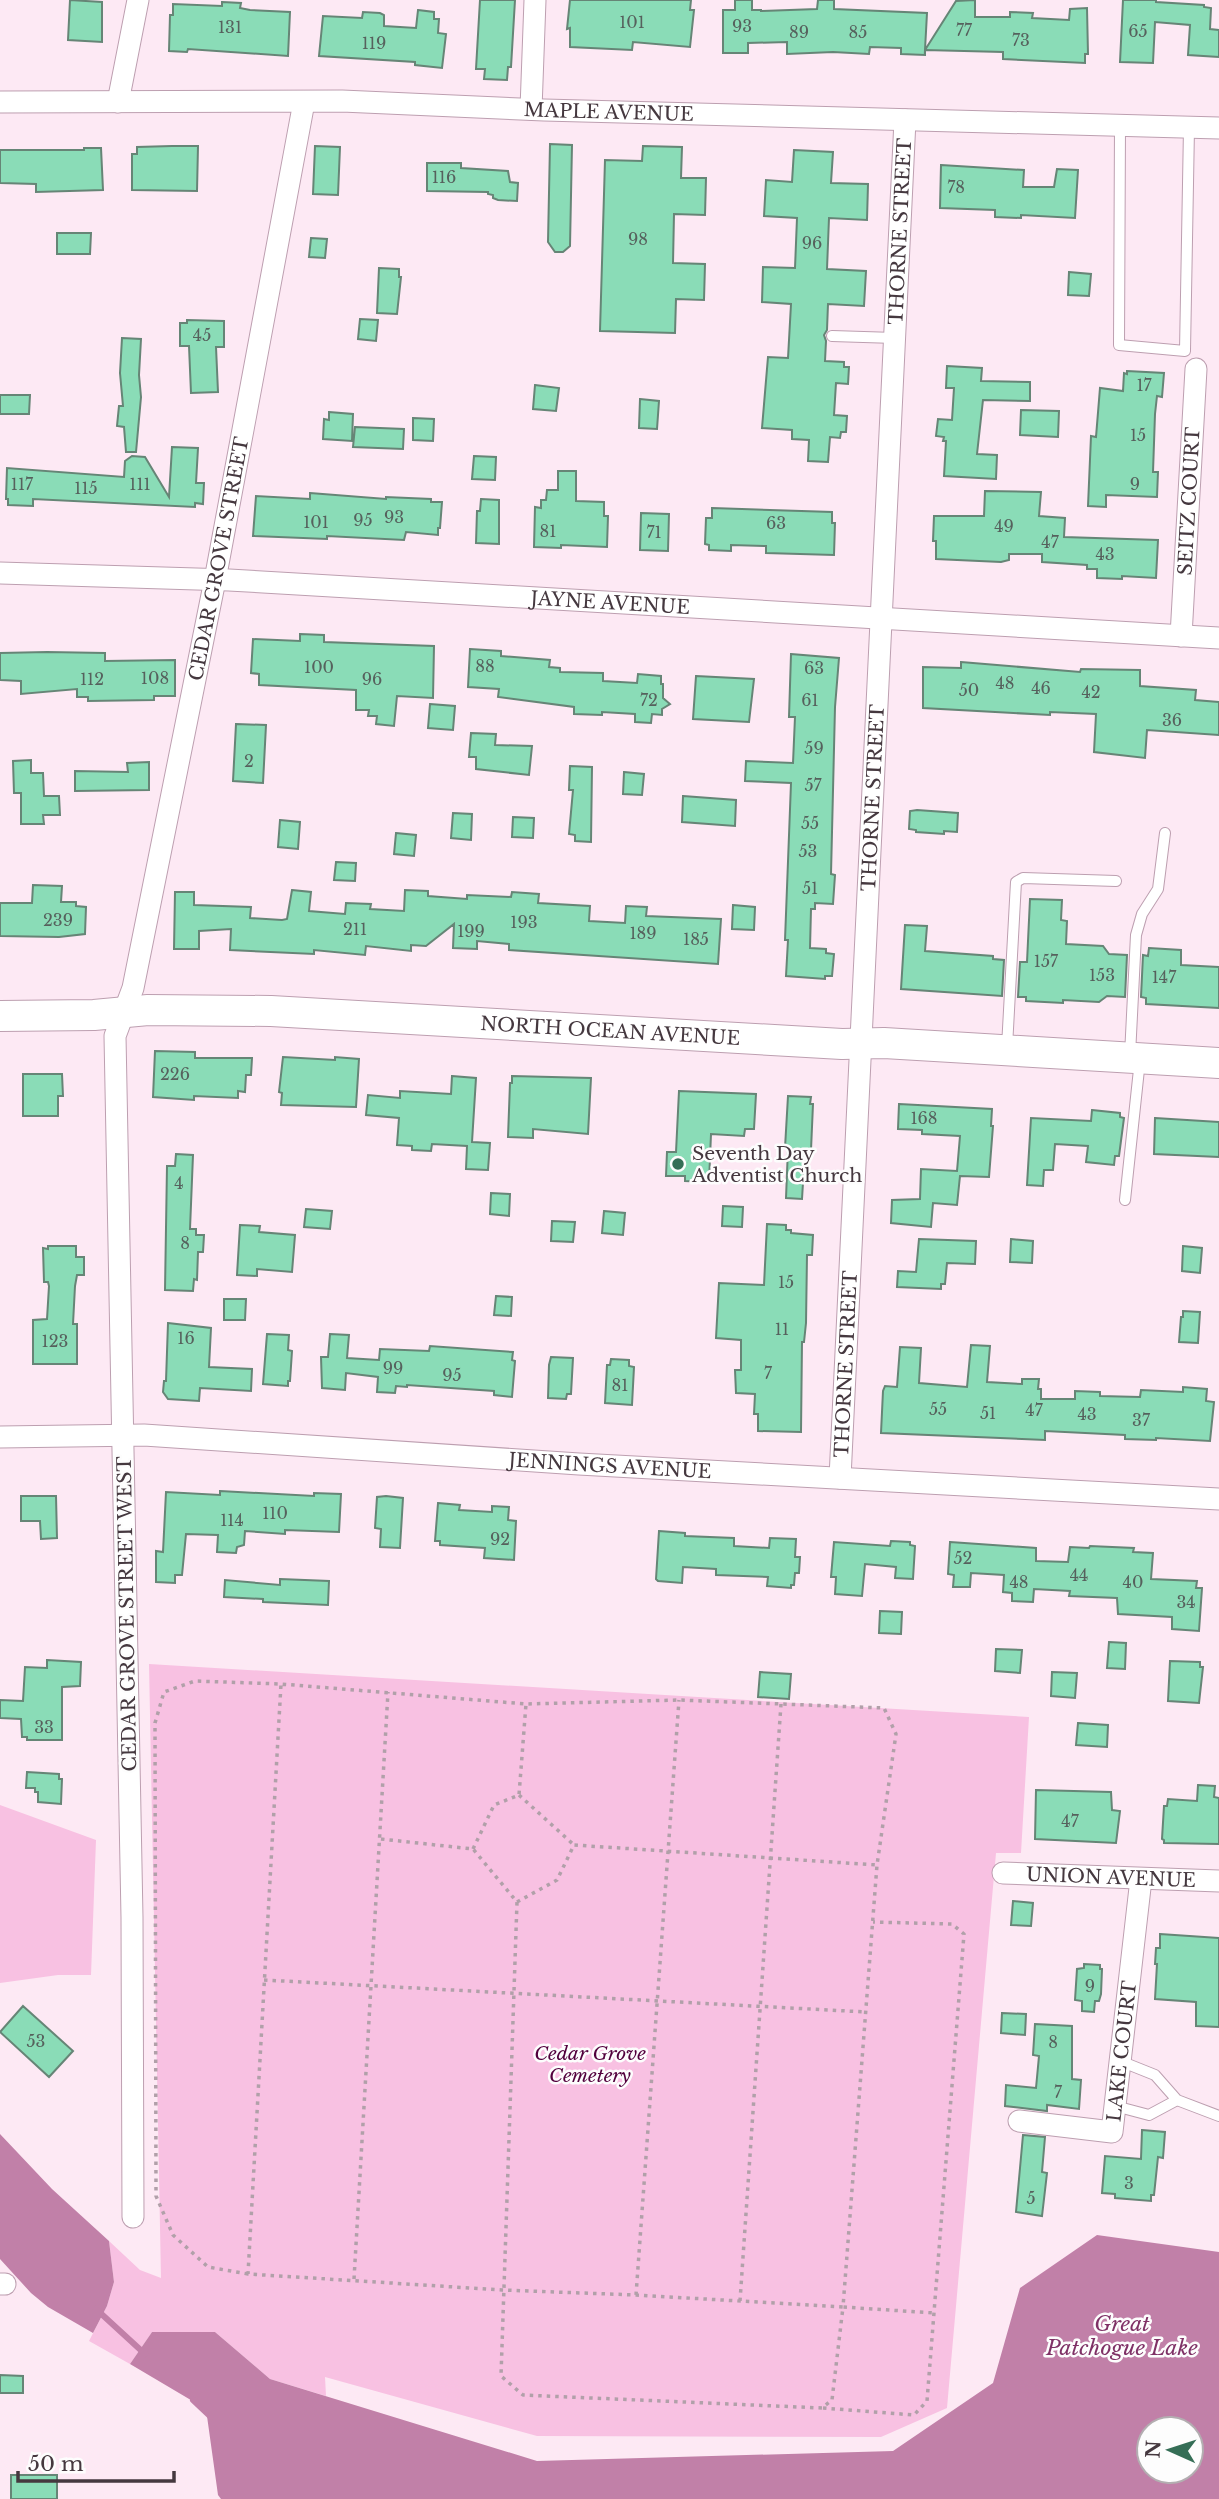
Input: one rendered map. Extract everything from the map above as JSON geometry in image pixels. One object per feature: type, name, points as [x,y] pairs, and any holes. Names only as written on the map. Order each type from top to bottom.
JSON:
[{"type":"street","points":[[118,102],[138,0]]},
{"type":"street","points":[[531,109],[535,0]]},
{"type":"street","name":"MAPLE AVENUE","points":[[0,102],[342,101],[531,109],[1219,128]]},
{"type":"street","name":"CEDAR GROVE STREET","points":[[122,1013],[133,988],[215,580],[304,102]]},
{"type":"street","name":"THORNE STREET","points":[[840,1478],[905,120]]},
{"type":"street","name":"SEITZ COURT","points":[[1181,636],[1196,369]]},
{"type":"street","name":"JAYNE AVENUE","points":[[0,573],[215,580],[1219,638]]},
{"type":"street","name":"NORTH OCEAN AVENUE","points":[[0,1016],[160,1010],[271,1011],[1219,1063]]},
{"type":"street","name":"CEDAR GROVE STREET WEST","points":[[122,1013],[115,1036],[132,1889],[133,2217]]},
{"type":"street","name":"JENNINGS AVENUE","points":[[0,1437],[144,1435],[579,1464],[1219,1499]]},
{"type":"street","name":"UNION AVENUE","points":[[1003,1873],[1219,1881]]},
{"type":"street","name":"LAKE COURT","points":[[1020,2121],[1112,2132],[1141,1879]]},
{"type":"lane","points":[[1120,126],[1119,345],[1185,351],[1189,128]]},
{"type":"lane","points":[[832,336],[895,338]]},
{"type":"lane","points":[[1125,1200],[1135,1058],[1136,935],[1142,914],[1158,889],[1165,833]]},
{"type":"lane","points":[[1007,1050],[1016,882],[1023,877],[1116,881]]},
{"type":"lane","points":[[1120,2061],[1155,2075],[1177,2100],[1219,2116]]},
{"type":"lane","points":[[1115,2106],[1149,2115],[1177,2100]]},
{"type":"path","points":[[822,2408],[832,2400],[843,2307],[877,1865],[897,1734],[884,1708],[679,1700],[526,1703],[281,1684],[194,1681],[164,1692],[155,1723],[156,2196],[173,2235],[208,2267],[248,2274],[502,2290],[636,2295],[843,2307],[934,2313]]},
{"type":"path","points":[[248,2274],[281,1684]]},
{"type":"path","points":[[354,2279],[388,1692]]},
{"type":"path","points":[[636,2295],[679,1700]]},
{"type":"path","points":[[519,1796],[526,1703]]},
{"type":"path","points":[[740,2301],[781,1704]]},
{"type":"path","points":[[519,1796],[574,1845],[877,1865]]},
{"type":"path","points":[[473,1849],[494,1805],[519,1796]]},
{"type":"path","points":[[381,1839],[473,1849],[517,1902],[501,2376],[523,2395],[822,2408],[914,2415],[927,2401],[964,1934],[952,1924],[873,1922]]},
{"type":"path","points":[[517,1902],[557,1880],[574,1845]]},
{"type":"path","points":[[264,1980],[866,2012]]},
{"type":"green space","name":"Cedar Grove Cemetery","points":[[149,1664],[1029,1717],[1021,1853],[996,1853],[947,2408],[881,2437],[537,2436],[325,2377],[326,2396],[270,2379],[215,2332],[152,2332],[130,2364],[89,2341],[107,2306],[114,2282],[109,2241],[140,2270],[161,2278]]},
{"type":"green space","points":[[0,1805],[96,1840],[91,1975],[58,1975],[0,1983]]},
{"type":"water","points":[[0,2134],[52,2189],[109,2241],[114,2282],[107,2306],[93,2333],[48,2307],[31,2293],[0,2259]]},
{"type":"water","name":"Great Patchogue Lake","points":[[1097,2235],[1219,2252],[1219,2499],[221,2499],[218,2495],[206,2409],[130,2364],[152,2332],[215,2332],[270,2379],[537,2461],[893,2451],[993,2383],[1020,2288]]},
{"type":"building","points":[[70,0],[102,2],[102,42],[68,40]]},
{"type":"building","points":[[480,0],[515,0],[511,67],[508,67],[507,80],[484,79],[485,69],[476,69]]},
{"type":"building","points":[[570,0],[691,0],[690,10],[694,10],[690,47],[633,42],[632,50],[570,47],[570,28],[567,29]]},
{"type":"building","points":[[735,0],[752,0],[752,10],[761,11],[817,9],[818,0],[834,0],[834,9],[927,13],[925,55],[901,54],[901,48],[870,47],[869,54],[787,54],[787,42],[748,43],[748,53],[723,53],[723,10],[735,10]]},
{"type":"building","points":[[975,0],[975,17],[1010,17],[1010,12],[1033,13],[1032,18],[1069,20],[1070,9],[1087,8],[1088,54],[1085,54],[1085,63],[1003,59],[1003,52],[925,50],[956,1]]},
{"type":"building","points":[[1123,0],[1156,0],[1211,8],[1210,29],[1219,30],[1219,57],[1188,55],[1190,25],[1155,22],[1153,63],[1120,62]]},
{"type":"building","points":[[222,2],[241,3],[240,8],[250,10],[290,12],[288,56],[188,49],[187,52],[169,51],[173,4],[222,6]]},
{"type":"building","points":[[418,10],[434,12],[434,19],[439,19],[438,33],[446,34],[442,68],[415,65],[415,62],[319,56],[323,16],[362,18],[363,12],[380,13],[384,15],[384,26],[416,28]]},
{"type":"building","points":[[550,144],[572,145],[570,246],[563,252],[555,252],[548,242]]},
{"type":"building","points":[[198,146],[197,191],[132,190],[132,154],[137,154],[137,147]]},
{"type":"building","points":[[315,146],[340,147],[338,195],[313,194]]},
{"type":"building","points":[[643,146],[682,147],[681,178],[706,178],[705,215],[674,214],[673,263],[705,264],[704,300],[676,299],[675,333],[600,331],[605,160],[642,161]]},
{"type":"building","points":[[101,148],[103,190],[36,192],[36,184],[0,183],[0,150]]},
{"type":"building","points":[[794,150],[833,152],[831,183],[868,184],[867,220],[829,218],[827,269],[866,271],[864,306],[828,304],[827,330],[824,335],[825,361],[844,362],[844,367],[849,367],[848,384],[836,383],[834,415],[847,416],[846,432],[841,432],[840,438],[830,437],[828,462],[808,461],[809,440],[792,439],[792,430],[762,428],[768,357],[788,358],[791,304],[762,302],[763,267],[795,268],[797,218],[764,216],[766,180],[792,182]]},
{"type":"building","points":[[427,163],[461,163],[461,168],[508,171],[510,182],[518,183],[517,201],[498,200],[488,192],[427,191]]},
{"type":"building","points":[[941,165],[1024,170],[1023,187],[1054,187],[1057,169],[1078,170],[1075,218],[1021,215],[1021,218],[995,217],[995,210],[940,208]]},
{"type":"building","points":[[57,233],[91,233],[90,254],[57,254]]},
{"type":"building","points":[[311,238],[327,239],[325,258],[309,257]]},
{"type":"building","points":[[379,268],[399,269],[401,277],[397,314],[377,313]]},
{"type":"building","points":[[1069,272],[1091,274],[1089,296],[1068,295]]},
{"type":"building","points":[[360,319],[378,320],[376,341],[358,339]]},
{"type":"building","points":[[187,320],[224,321],[224,347],[216,347],[218,392],[191,393],[189,346],[180,346],[180,323],[187,323]]},
{"type":"building","points":[[122,338],[141,339],[141,397],[136,452],[126,452],[124,427],[117,426],[119,406],[123,406],[120,373]]},
{"type":"building","points":[[947,366],[982,368],[981,381],[1030,382],[1030,401],[983,400],[977,454],[997,455],[996,479],[944,476],[946,441],[943,441],[944,437],[936,436],[938,419],[952,420],[954,388],[946,388]]},
{"type":"building","points":[[1127,371],[1164,373],[1162,397],[1157,396],[1155,414],[1153,472],[1158,472],[1157,497],[1106,495],[1106,507],[1088,506],[1091,436],[1096,437],[1100,388],[1123,391],[1124,373],[1127,374]]},
{"type":"building","points":[[535,385],[559,388],[556,411],[533,409]]},
{"type":"building","points":[[0,395],[30,395],[29,414],[0,414]]},
{"type":"building","points":[[640,399],[659,401],[657,429],[639,428]]},
{"type":"building","points":[[1021,410],[1059,411],[1058,437],[1020,435]]},
{"type":"building","points":[[329,412],[353,414],[352,441],[323,439],[324,419],[329,420]]},
{"type":"building","points":[[413,418],[434,419],[433,441],[413,440]]},
{"type":"building","points":[[355,427],[404,429],[403,449],[353,447]]},
{"type":"building","points":[[172,447],[198,448],[196,483],[204,483],[203,504],[195,503],[195,507],[33,499],[33,506],[8,505],[6,499],[7,468],[124,477],[125,461],[132,456],[145,457],[169,497]]},
{"type":"building","points":[[474,456],[496,457],[495,480],[472,479]]},
{"type":"building","points":[[558,471],[576,471],[576,501],[604,502],[604,516],[608,516],[607,547],[534,547],[535,507],[541,508],[541,500],[546,500],[547,490],[558,490]]},
{"type":"building","points":[[985,491],[1041,492],[1039,516],[1065,518],[1064,537],[1158,540],[1156,578],[1097,578],[1097,569],[1087,569],[1087,565],[1042,562],[1042,554],[1009,554],[1009,560],[1001,562],[936,559],[936,541],[933,541],[934,516],[984,516]]},
{"type":"building","points":[[310,493],[386,499],[431,499],[431,502],[442,502],[438,535],[406,532],[404,540],[253,536],[256,496],[310,499]]},
{"type":"building","points":[[481,499],[499,500],[499,544],[476,543],[477,511],[480,511]]},
{"type":"building","points":[[712,508],[832,512],[832,523],[835,523],[834,555],[766,553],[766,546],[731,545],[731,551],[709,550],[709,545],[705,544],[706,518],[712,518]]},
{"type":"building","points":[[641,513],[669,514],[668,551],[640,550]]},
{"type":"building","points":[[300,634],[324,635],[324,642],[434,646],[433,698],[397,696],[394,726],[376,724],[377,716],[368,716],[369,710],[356,710],[356,690],[259,685],[259,674],[251,673],[253,639],[300,641]]},
{"type":"building","points":[[470,649],[501,651],[501,656],[550,660],[549,667],[560,668],[560,672],[603,673],[603,681],[637,683],[638,674],[661,676],[663,698],[670,704],[662,709],[662,715],[652,714],[651,723],[635,722],[635,714],[574,714],[574,707],[498,697],[499,689],[468,687]]},
{"type":"building","points":[[0,653],[105,653],[105,661],[175,660],[175,696],[154,696],[154,700],[88,701],[88,697],[77,697],[77,689],[21,694],[21,681],[0,680]]},
{"type":"building","points":[[791,654],[839,658],[835,707],[831,874],[835,875],[833,904],[815,903],[815,909],[811,909],[810,948],[826,949],[826,953],[834,954],[832,976],[825,976],[825,979],[786,976],[791,783],[745,781],[746,761],[793,763],[795,717],[789,717]]},
{"type":"building","points":[[961,662],[1080,672],[1081,669],[1140,670],[1140,686],[1196,690],[1195,700],[1219,702],[1219,735],[1147,730],[1145,758],[1094,752],[1096,714],[1050,712],[1050,715],[923,708],[923,667],[961,668]]},
{"type":"building","points":[[696,676],[754,679],[749,722],[693,719]]},
{"type":"building","points":[[430,704],[455,706],[453,730],[428,728]]},
{"type":"building","points":[[236,724],[266,725],[263,783],[233,781]]},
{"type":"building","points":[[471,733],[496,734],[495,745],[532,746],[529,775],[476,769],[476,757],[469,757]]},
{"type":"building","points":[[31,760],[31,773],[43,773],[44,796],[59,796],[60,815],[43,815],[44,824],[21,824],[21,793],[14,793],[13,761]]},
{"type":"building","points":[[149,762],[149,790],[75,791],[75,771],[128,772],[127,763]]},
{"type":"building","points":[[570,766],[592,767],[591,842],[575,841],[575,835],[569,834],[573,790],[569,790]]},
{"type":"building","points":[[624,772],[644,774],[642,795],[623,794]]},
{"type":"building","points":[[683,796],[736,800],[735,826],[682,822]]},
{"type":"building","points":[[910,811],[958,813],[957,832],[944,831],[944,834],[909,829]]},
{"type":"building","points":[[453,813],[472,814],[471,840],[451,838]]},
{"type":"building","points":[[513,817],[534,818],[533,838],[512,837]]},
{"type":"building","points":[[280,820],[300,822],[298,849],[278,847]]},
{"type":"building","points":[[396,833],[416,835],[414,856],[394,854]]},
{"type":"building","points":[[336,862],[356,863],[355,881],[334,880]]},
{"type":"building","points":[[33,885],[62,886],[61,902],[76,902],[76,906],[86,907],[85,934],[59,937],[0,936],[0,903],[32,903]]},
{"type":"building","points":[[292,890],[311,892],[309,911],[345,914],[346,903],[371,904],[370,909],[404,911],[405,890],[428,891],[428,896],[467,899],[467,895],[511,897],[512,892],[539,894],[538,903],[590,906],[589,921],[625,923],[626,906],[647,907],[646,916],[721,919],[718,964],[509,950],[509,944],[477,941],[477,949],[453,948],[454,924],[426,946],[411,945],[411,951],[366,946],[365,955],[314,950],[314,954],[230,950],[231,929],[199,931],[199,949],[174,949],[175,892],[194,892],[194,905],[251,907],[250,918],[282,920],[287,919]]},
{"type":"building","points":[[1030,899],[1062,900],[1061,920],[1067,921],[1066,944],[1103,946],[1109,954],[1127,955],[1125,997],[1107,996],[1099,1002],[1063,1000],[1063,1003],[1026,1001],[1026,997],[1018,997],[1020,962],[1027,962]]},
{"type":"building","points":[[733,905],[755,907],[754,930],[732,929]]},
{"type":"building","points":[[905,925],[927,926],[925,951],[993,956],[993,959],[1004,960],[1002,996],[901,989]]},
{"type":"building","points":[[1149,948],[1181,950],[1181,965],[1219,967],[1219,1008],[1146,1004],[1146,998],[1141,997],[1143,955],[1148,956]]},
{"type":"building","points":[[155,1051],[195,1052],[195,1058],[252,1058],[251,1075],[246,1075],[245,1092],[238,1091],[238,1098],[194,1096],[194,1100],[153,1097]]},
{"type":"building","points":[[283,1057],[359,1059],[356,1107],[281,1105],[282,1093],[279,1092]]},
{"type":"building","points":[[23,1074],[62,1074],[63,1096],[58,1096],[58,1116],[23,1116]]},
{"type":"building","points":[[452,1076],[476,1078],[472,1142],[490,1143],[488,1170],[466,1169],[467,1146],[432,1144],[431,1151],[412,1150],[412,1146],[397,1145],[399,1118],[366,1115],[368,1095],[400,1098],[400,1091],[451,1094]]},
{"type":"building","points":[[512,1076],[591,1078],[588,1134],[533,1129],[533,1138],[508,1137]]},
{"type":"building","points":[[679,1091],[756,1094],[754,1129],[745,1129],[744,1136],[711,1134],[709,1182],[685,1181],[685,1176],[666,1176],[667,1152],[676,1152]]},
{"type":"building","points":[[788,1096],[811,1097],[810,1104],[813,1104],[811,1150],[805,1150],[802,1199],[786,1198]]},
{"type":"building","points":[[899,1104],[992,1109],[989,1177],[960,1176],[957,1205],[933,1203],[931,1227],[891,1223],[892,1200],[920,1199],[921,1169],[957,1171],[960,1136],[922,1134],[922,1130],[898,1129]]},
{"type":"building","points":[[1092,1110],[1120,1113],[1120,1117],[1124,1118],[1119,1156],[1115,1156],[1114,1165],[1086,1162],[1088,1146],[1055,1144],[1053,1170],[1044,1170],[1043,1186],[1027,1185],[1031,1118],[1091,1121]]},
{"type":"building","points":[[1155,1118],[1219,1122],[1219,1157],[1154,1154]]},
{"type":"building","points":[[176,1154],[193,1155],[190,1229],[196,1229],[196,1235],[204,1235],[203,1252],[198,1252],[197,1280],[194,1279],[193,1291],[165,1290],[167,1166],[175,1166]]},
{"type":"building","points":[[491,1193],[510,1194],[509,1216],[490,1214]]},
{"type":"building","points":[[723,1206],[743,1207],[742,1227],[722,1226]]},
{"type":"building","points":[[306,1209],[332,1211],[330,1229],[304,1227]]},
{"type":"building","points":[[604,1211],[625,1213],[623,1235],[602,1233]]},
{"type":"building","points":[[552,1221],[575,1222],[573,1242],[551,1241]]},
{"type":"building","points":[[767,1224],[786,1225],[786,1230],[791,1230],[791,1233],[813,1235],[812,1255],[807,1255],[801,1432],[758,1431],[758,1414],[754,1414],[755,1394],[736,1393],[735,1370],[741,1370],[741,1340],[716,1338],[719,1283],[764,1285]]},
{"type":"building","points":[[240,1225],[260,1226],[259,1232],[295,1235],[292,1272],[257,1269],[257,1276],[237,1275]]},
{"type":"building","points":[[919,1239],[976,1241],[975,1264],[947,1263],[945,1284],[941,1284],[941,1289],[897,1287],[898,1271],[916,1272]]},
{"type":"building","points":[[1011,1239],[1033,1241],[1032,1263],[1010,1262]]},
{"type":"building","points":[[48,1246],[76,1246],[76,1257],[84,1257],[84,1275],[77,1275],[75,1286],[73,1324],[77,1324],[77,1364],[33,1364],[33,1320],[47,1319],[49,1286],[48,1282],[44,1282],[43,1248],[48,1249]]},
{"type":"building","points":[[1183,1246],[1202,1248],[1200,1273],[1182,1271]]},
{"type":"building","points":[[496,1296],[512,1297],[511,1316],[494,1315]]},
{"type":"building","points":[[224,1299],[246,1299],[245,1320],[224,1320]]},
{"type":"building","points":[[1183,1311],[1200,1312],[1198,1343],[1179,1342]]},
{"type":"building","points":[[168,1323],[211,1328],[209,1367],[252,1369],[251,1391],[200,1388],[199,1401],[168,1399],[163,1392],[166,1381]]},
{"type":"building","points":[[267,1334],[289,1335],[288,1350],[292,1351],[288,1386],[263,1384]]},
{"type":"building","points":[[330,1334],[349,1335],[347,1358],[379,1360],[380,1349],[429,1351],[430,1346],[513,1352],[512,1360],[515,1361],[512,1397],[494,1395],[494,1391],[407,1385],[396,1386],[395,1393],[377,1392],[378,1377],[346,1373],[345,1390],[322,1388],[321,1357],[328,1357]]},
{"type":"building","points":[[971,1345],[990,1346],[987,1382],[1022,1384],[1022,1379],[1039,1379],[1041,1399],[1075,1399],[1075,1391],[1100,1392],[1100,1396],[1140,1397],[1141,1390],[1183,1392],[1183,1387],[1207,1389],[1206,1401],[1214,1402],[1210,1441],[1125,1439],[1125,1435],[1045,1431],[1045,1440],[881,1433],[883,1391],[885,1386],[897,1387],[900,1347],[921,1348],[919,1383],[967,1387]]},
{"type":"building","points":[[551,1357],[573,1358],[571,1394],[567,1394],[566,1399],[548,1398]]},
{"type":"building","points":[[611,1359],[629,1360],[629,1366],[634,1367],[632,1405],[605,1403],[607,1365],[610,1365]]},
{"type":"building","points":[[220,1491],[314,1496],[314,1493],[341,1494],[339,1532],[285,1530],[285,1534],[245,1531],[244,1545],[237,1547],[236,1553],[217,1552],[218,1535],[186,1534],[182,1575],[175,1575],[175,1583],[156,1582],[156,1551],[163,1552],[166,1492],[220,1495]]},
{"type":"building","points":[[21,1496],[56,1496],[57,1538],[41,1539],[40,1521],[21,1521]]},
{"type":"building","points":[[377,1497],[403,1498],[400,1548],[380,1547],[381,1529],[375,1528]]},
{"type":"building","points":[[438,1503],[460,1505],[459,1510],[492,1512],[492,1506],[509,1507],[508,1520],[516,1521],[514,1560],[484,1558],[485,1548],[440,1545],[440,1541],[435,1541]]},
{"type":"building","points":[[659,1531],[685,1533],[685,1536],[734,1538],[734,1546],[769,1548],[770,1538],[796,1539],[795,1557],[800,1557],[799,1573],[795,1573],[794,1585],[791,1585],[791,1588],[767,1586],[768,1577],[716,1575],[716,1569],[683,1567],[682,1583],[658,1581]]},
{"type":"building","points":[[891,1541],[910,1542],[910,1545],[915,1546],[913,1579],[895,1578],[896,1567],[865,1564],[862,1596],[835,1594],[836,1577],[831,1577],[834,1542],[890,1546]]},
{"type":"building","points":[[950,1542],[1036,1548],[1036,1561],[1068,1562],[1070,1547],[1134,1548],[1133,1552],[1153,1553],[1151,1579],[1197,1581],[1196,1588],[1202,1588],[1199,1631],[1172,1629],[1172,1617],[1118,1614],[1117,1598],[1069,1596],[1070,1591],[1034,1589],[1033,1602],[1012,1601],[1012,1593],[1003,1592],[1004,1575],[971,1573],[970,1587],[953,1587],[954,1575],[948,1574]]},
{"type":"building","points":[[280,1579],[329,1581],[328,1605],[224,1597],[225,1580],[280,1585]]},
{"type":"building","points":[[880,1611],[902,1612],[901,1634],[879,1633]]},
{"type":"building","points":[[1109,1642],[1126,1643],[1125,1669],[1107,1668]]},
{"type":"building","points":[[996,1649],[1022,1650],[1020,1673],[995,1671]]},
{"type":"building","points":[[47,1660],[81,1662],[80,1686],[62,1687],[62,1740],[27,1740],[27,1737],[22,1737],[21,1719],[0,1718],[0,1700],[23,1701],[25,1667],[47,1668]]},
{"type":"building","points":[[1170,1661],[1200,1662],[1200,1667],[1203,1667],[1199,1703],[1168,1701]]},
{"type":"building","points":[[760,1672],[791,1674],[789,1699],[758,1697]]},
{"type":"building","points":[[1052,1672],[1077,1673],[1075,1698],[1051,1696]]},
{"type":"building","points":[[1078,1723],[1108,1725],[1107,1747],[1076,1745]]},
{"type":"building","points":[[27,1772],[59,1774],[59,1779],[62,1779],[61,1804],[38,1802],[35,1788],[26,1788]]},
{"type":"building","points":[[1198,1785],[1215,1786],[1214,1797],[1219,1798],[1219,1844],[1164,1843],[1164,1806],[1167,1806],[1168,1799],[1197,1801]]},
{"type":"building","points":[[1036,1790],[1111,1792],[1112,1810],[1120,1811],[1116,1843],[1035,1839]]},
{"type":"building","points":[[1013,1901],[1033,1903],[1031,1926],[1011,1925]]},
{"type":"building","points":[[1160,1934],[1219,1938],[1219,2027],[1196,2026],[1196,2002],[1155,1999],[1156,1948],[1160,1948]]},
{"type":"building","points":[[1084,1964],[1100,1965],[1102,1969],[1101,1994],[1099,2001],[1095,2001],[1094,2012],[1082,2011],[1082,2001],[1075,2000],[1077,1969],[1084,1968]]},
{"type":"building","points":[[23,2006],[73,2051],[49,2077],[0,2032]]},
{"type":"building","points":[[1002,2013],[1026,2014],[1025,2035],[1001,2033]]},
{"type":"building","points":[[1035,2024],[1072,2026],[1072,2079],[1081,2080],[1079,2109],[1047,2105],[1047,2111],[1005,2106],[1006,2085],[1036,2088],[1039,2056],[1033,2055]]},
{"type":"building","points":[[1142,2130],[1165,2132],[1163,2158],[1158,2157],[1151,2201],[1115,2198],[1115,2194],[1102,2193],[1105,2156],[1141,2159]]},
{"type":"building","points":[[1023,2135],[1045,2137],[1042,2172],[1047,2173],[1042,2216],[1016,2212]]},
{"type":"building","points":[[0,2375],[23,2376],[23,2393],[0,2393]]},
{"type":"building","points":[[11,2475],[57,2475],[57,2499],[11,2499]]},
{"type":"waterway","points":[[96,2309],[145,2354]]},
{"type":"waterway","points":[[193,2400],[211,2417]]},
{"type":"place","name":"Seventh Day Adventist Church","points":[[678,1164]]}]
